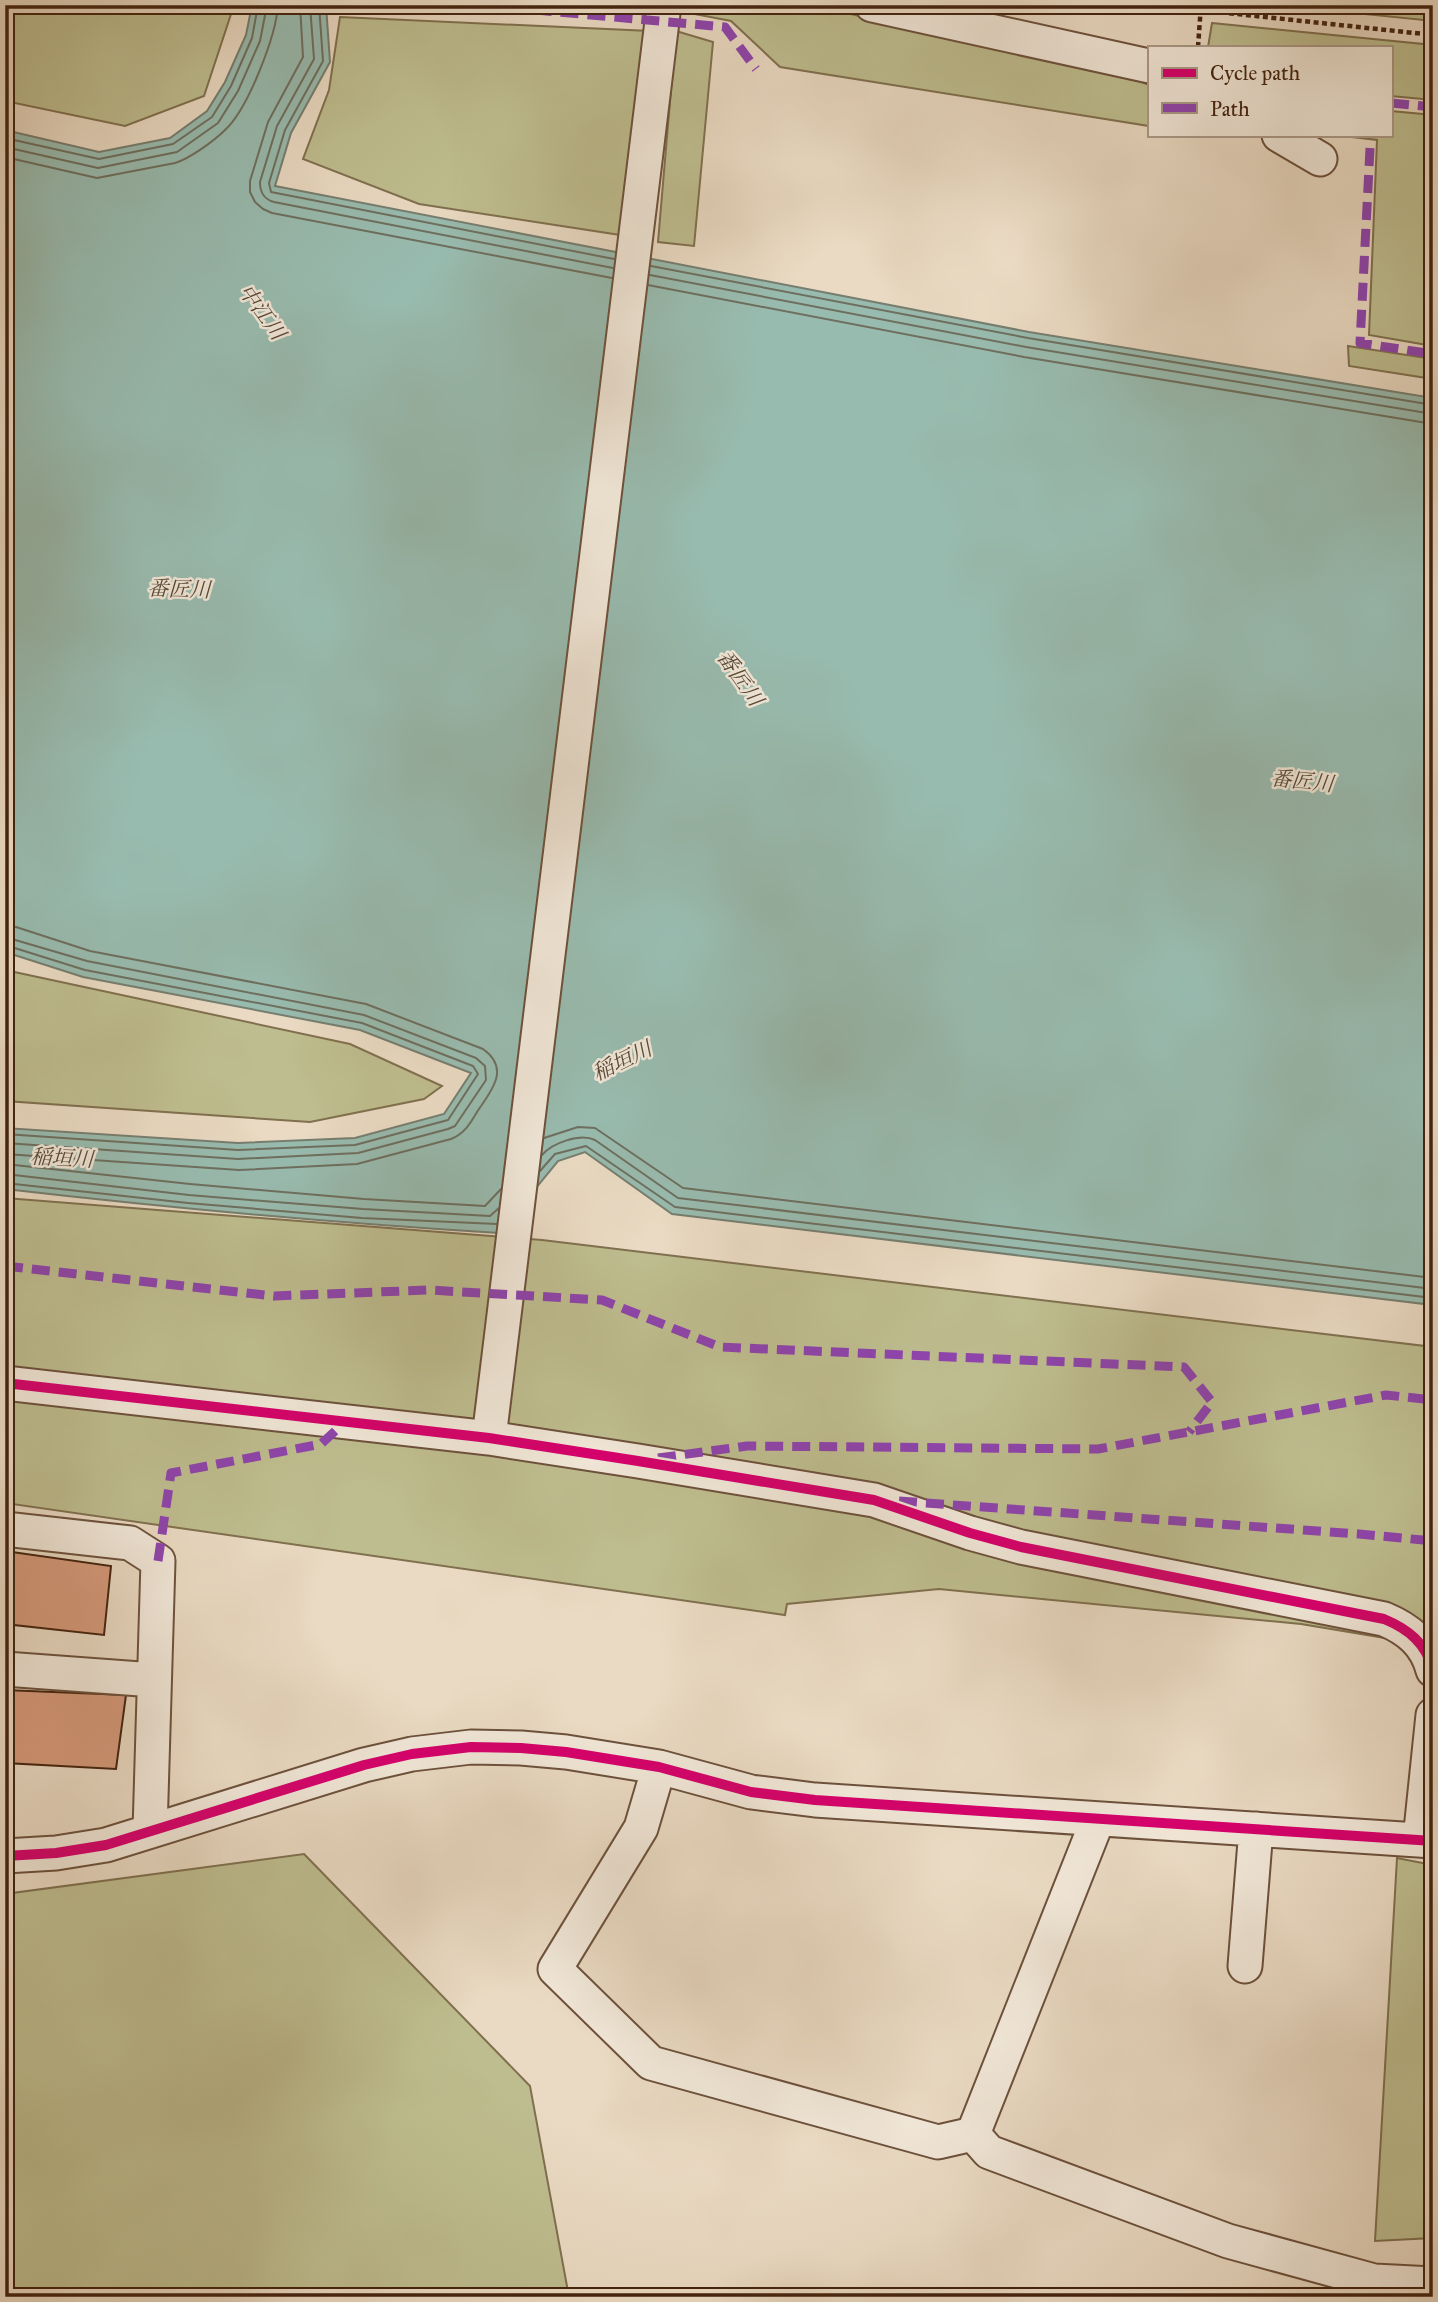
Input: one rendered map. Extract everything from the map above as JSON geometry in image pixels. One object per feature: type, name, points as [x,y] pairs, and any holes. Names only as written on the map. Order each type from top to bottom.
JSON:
[{"type":"street","points":[[490,1428],[664,5]]},
{"type":"street","points":[[872,5],[1148,66]]},
{"type":"street","points":[[1281,136],[1320,159]]},
{"type":"street","points":[[5,1383],[490,1428],[874,1500],[970,1533],[1021,1547],[1384,1619],[1403,1627],[1415,1637],[1430,1660],[1433,1670]]},
{"type":"street","points":[[5,1529],[130,1543],[158,1561],[150,1831]]},
{"type":"street","points":[[5,1669],[155,1680]]},
{"type":"street","points":[[5,1856],[56,1853],[106,1845],[364,1765],[471,1747],[566,1752],[659,1768],[751,1792],[815,1800],[1427,1840],[1433,1715]]},
{"type":"street","points":[[659,1768],[640,1828],[555,1969],[651,2063],[938,2142],[973,2134]]},
{"type":"street","points":[[973,2134],[1098,1819]]},
{"type":"street","points":[[1245,1966],[1256,1829]]},
{"type":"street","points":[[973,2134],[989,2152],[1228,2241],[1374,2281],[1433,2284]]},
{"type":"path","points":[[1153,5],[1201,8],[1433,35]]},
{"type":"path","points":[[1198,46],[1201,8]]},
{"type":"shaded area","points":[[5,5],[234,5],[204,96],[125,126],[5,101]]},
{"type":"shaded area","points":[[686,5],[812,5],[1142,82],[1148,85],[1148,126],[780,67],[731,21],[684,12]]},
{"type":"shaded area","points":[[1276,5],[1433,5],[1433,21]]},
{"type":"shaded area","points":[[340,17],[650,31],[627,236],[419,204],[303,159],[329,90]]},
{"type":"shaded area","points":[[1212,23],[1433,45],[1433,100],[1392,96],[1392,46],[1208,46]]},
{"type":"shaded area","points":[[676,31],[713,42],[694,246],[658,242]]},
{"type":"shaded area","points":[[1392,111],[1433,115],[1433,346],[1369,335],[1377,140],[1343,136],[1392,136]]},
{"type":"shaded area","points":[[1348,346],[1433,359],[1433,379],[1349,366]]},
{"type":"shaded area","points":[[5,970],[350,1044],[442,1086],[424,1099],[310,1122],[5,1101]]},
{"type":"shaded area","points":[[5,1198],[542,1240],[1433,1347],[1433,1646],[1301,1624],[939,1589],[787,1604],[785,1615],[5,1503]]},
{"type":"shaded area","points":[[304,1854],[530,2086],[569,2297],[5,2297],[5,1894]]},
{"type":"shaded area","points":[[1397,1858],[1433,1865],[1433,2238],[1375,2241]]},
{"type":"water","points":[[252,5],[326,5],[330,62],[291,133],[275,186],[1029,332],[1433,398],[1433,1305],[672,1214],[585,1152],[558,1161],[499,1233],[375,1225],[5,1189],[5,1128],[238,1143],[355,1138],[444,1114],[471,1073],[360,1030],[83,977],[5,952],[5,130],[99,152],[170,138],[207,111],[225,82],[246,35]]},
{"type":"building","points":[[5,1551],[111,1566],[104,1635],[5,1624]]},
{"type":"building","points":[[5,1690],[126,1695],[116,1769],[5,1763]]},
{"type":"marked path","points":[[480,5],[725,27],[756,69]]},
{"type":"marked path","points":[[1392,103],[1433,107]]},
{"type":"marked path","points":[[1370,148],[1360,343],[1433,354]]},
{"type":"marked path","points":[[5,1266],[274,1296],[429,1290],[602,1300],[720,1347],[1184,1367],[1212,1402],[1189,1432]]},
{"type":"marked path","points":[[658,1458],[747,1446],[1098,1449],[1386,1395],[1433,1400]]},
{"type":"marked path","points":[[158,1561],[171,1473],[321,1444],[346,1421]]},
{"type":"marked path","points":[[899,1501],[1433,1541]]},
{"type":"cycle path","points":[[5,1383],[489,1438],[874,1500],[970,1533],[1021,1547],[1384,1619],[1415,1638],[1426,1652],[1433,1670]]},
{"type":"cycle path","points":[[5,1856],[56,1853],[106,1845],[364,1765],[412,1754],[471,1747],[566,1752],[659,1767],[751,1792],[815,1800],[1433,1841]]},
{"type":"water label","name":"中江川","points":[[262,312]]},
{"type":"water label","name":"番匠川","points":[[179,589]]},
{"type":"water label","name":"番匠川","points":[[740,678]]},
{"type":"water label","name":"番匠川","points":[[1302,781]]},
{"type":"water label","name":"稲垣川","points":[[622,1061]]},
{"type":"water label","name":"稲垣川","points":[[62,1158]]}]
